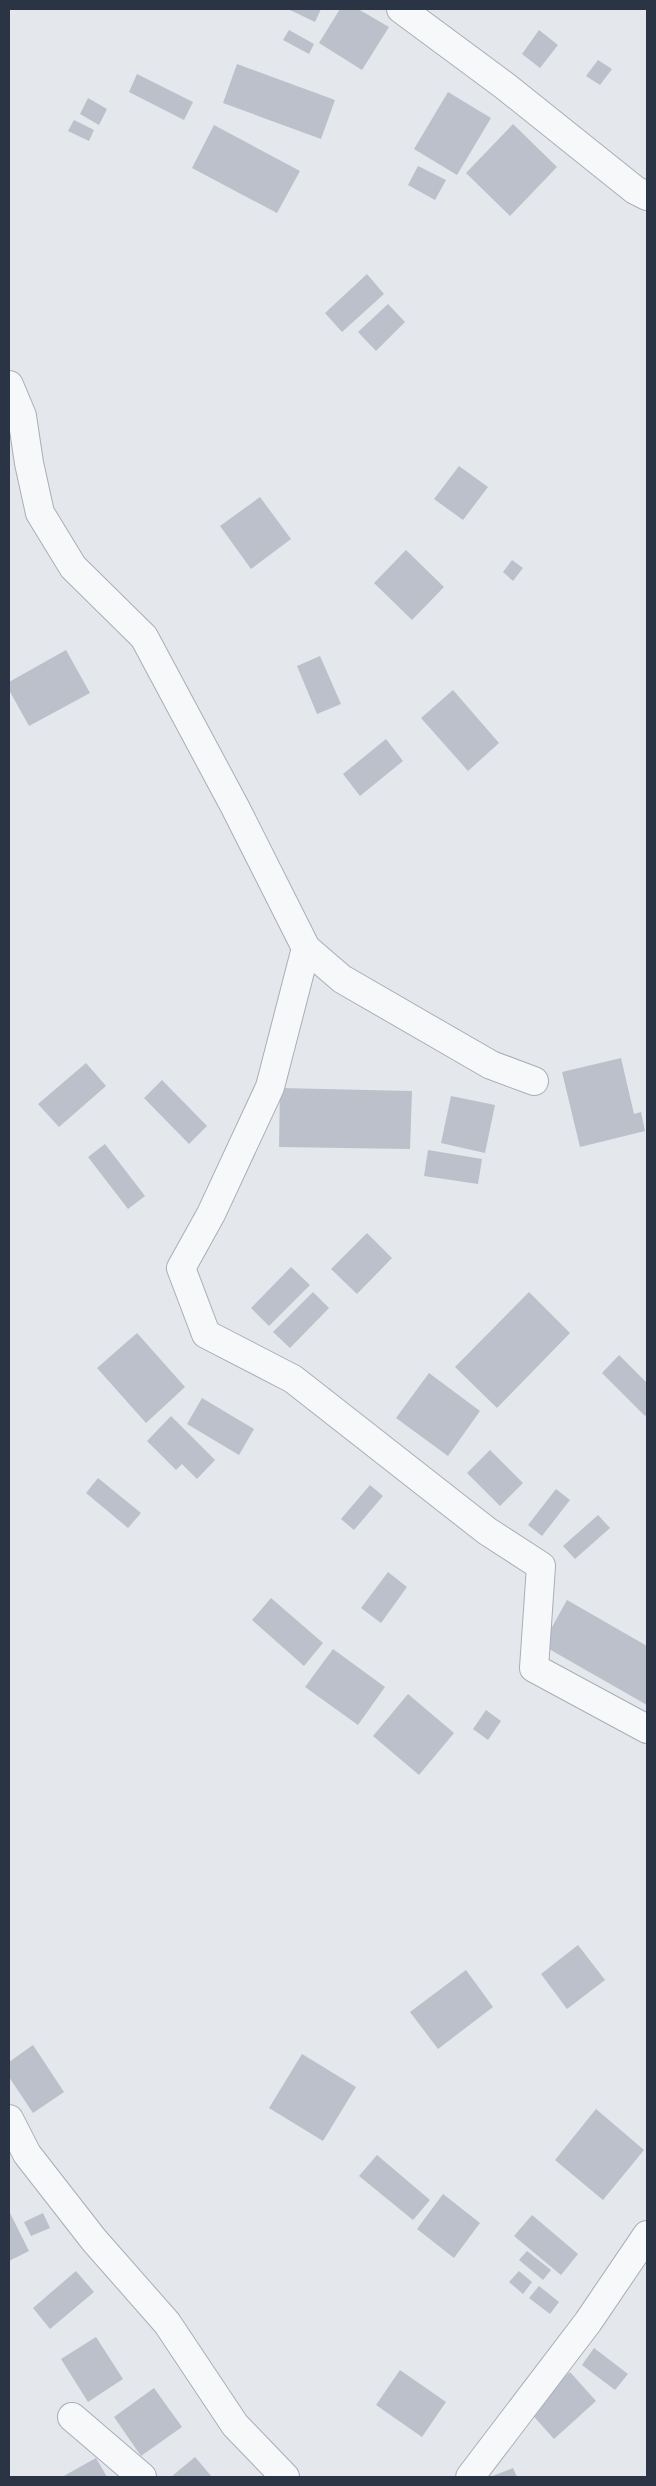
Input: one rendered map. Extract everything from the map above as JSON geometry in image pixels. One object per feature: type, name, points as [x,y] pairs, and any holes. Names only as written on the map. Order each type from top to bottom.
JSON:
[{"type":"street","points":[[401,9],[505,86],[635,190],[647,196]]},
{"type":"street","points":[[9,385],[22,416],[28,464],[40,512],[73,567],[144,637],[235,807],[306,948],[342,978],[491,1065],[534,1081]]},
{"type":"street","points":[[306,948],[270,1087],[211,1214],[181,1268],[206,1334],[293,1379],[487,1530],[541,1566],[534,1668],[647,1729]]},
{"type":"street","points":[[9,2119],[27,2154],[94,2240],[167,2323],[235,2425],[285,2477]]},
{"type":"street","points":[[470,2477],[588,2322],[647,2235]]},
{"type":"street","points":[[72,2417],[142,2477]]},
{"type":"building","points":[[288,9],[321,9],[315,22]]},
{"type":"building","points":[[340,9],[358,9],[389,27],[362,70],[319,43]]},
{"type":"building","points":[[289,30],[314,44],[309,54],[283,40]]},
{"type":"building","points":[[539,30],[558,45],[540,68],[522,54]]},
{"type":"building","points":[[598,60],[612,69],[600,85],[586,76]]},
{"type":"building","points":[[237,64],[335,100],[321,139],[223,103]]},
{"type":"building","points":[[137,74],[193,102],[184,120],[129,92]]},
{"type":"building","points":[[448,92],[491,118],[457,175],[414,149]]},
{"type":"building","points":[[88,98],[107,109],[99,125],[80,114]]},
{"type":"building","points":[[74,120],[94,130],[89,141],[68,131]]},
{"type":"building","points":[[513,124],[557,167],[510,216],[466,173]]},
{"type":"building","points":[[214,125],[300,171],[277,213],[192,168]]},
{"type":"building","points":[[418,166],[446,180],[435,200],[408,185]]},
{"type":"building","points":[[367,274],[384,294],[342,332],[325,313]]},
{"type":"building","points":[[388,304],[405,322],[376,351],[358,332]]},
{"type":"building","points":[[459,466],[488,487],[463,520],[434,499]]},
{"type":"building","points":[[260,497],[291,539],[251,569],[220,526]]},
{"type":"building","points":[[406,550],[444,587],[412,620],[374,583]]},
{"type":"building","points":[[512,560],[523,568],[513,581],[503,572]]},
{"type":"building","points":[[66,650],[90,693],[29,726],[9,690],[9,682]]},
{"type":"building","points":[[320,656],[341,704],[317,714],[297,666]]},
{"type":"building","points":[[453,690],[499,743],[468,771],[421,718]]},
{"type":"building","points":[[386,739],[403,761],[360,796],[343,774]]},
{"type":"building","points":[[621,1058],[634,1114],[641,1112],[645,1131],[580,1147],[562,1072]]},
{"type":"building","points":[[86,1063],[106,1086],[59,1127],[38,1104]]},
{"type":"building","points":[[162,1080],[207,1126],[189,1144],[144,1098]]},
{"type":"building","points":[[280,1088],[412,1091],[410,1149],[279,1147]]},
{"type":"building","points":[[451,1096],[495,1105],[485,1153],[441,1143]]},
{"type":"building","points":[[105,1144],[145,1196],[128,1209],[88,1157]]},
{"type":"building","points":[[428,1150],[482,1159],[478,1184],[424,1176]]},
{"type":"building","points":[[367,1233],[392,1258],[357,1294],[331,1269]]},
{"type":"building","points":[[291,1267],[310,1285],[269,1326],[251,1308]]},
{"type":"building","points":[[313,1292],[329,1308],[290,1348],[273,1332]]},
{"type":"building","points":[[529,1292],[570,1333],[497,1408],[455,1367]]},
{"type":"building","points":[[137,1333],[185,1387],[146,1423],[97,1368]]},
{"type":"building","points":[[619,1355],[647,1383],[647,1414],[645,1416],[602,1373]]},
{"type":"building","points":[[429,1373],[480,1411],[448,1456],[396,1418]]},
{"type":"building","points":[[202,1398],[254,1429],[239,1455],[187,1424]]},
{"type":"building","points":[[171,1416],[215,1460],[197,1479],[182,1464],[176,1470],[147,1441]]},
{"type":"building","points":[[490,1450],[523,1483],[500,1506],[467,1473]]},
{"type":"building","points":[[98,1478],[141,1513],[128,1528],[86,1493]]},
{"type":"building","points":[[370,1485],[383,1496],[354,1530],[341,1519]]},
{"type":"building","points":[[556,1489],[570,1500],[542,1536],[528,1525]]},
{"type":"building","points":[[598,1515],[610,1528],[575,1559],[563,1546]]},
{"type":"building","points":[[388,1572],[407,1587],[381,1623],[361,1608]]},
{"type":"building","points":[[271,1598],[323,1643],[304,1666],[252,1620]]},
{"type":"building","points":[[567,1600],[647,1646],[647,1705],[542,1645]]},
{"type":"building","points":[[333,1649],[385,1687],[358,1725],[305,1687]]},
{"type":"building","points":[[408,1694],[454,1733],[419,1775],[373,1736]]},
{"type":"building","points":[[486,1710],[501,1721],[488,1740],[473,1729]]},
{"type":"building","points":[[578,1945],[605,1980],[567,2009],[541,1974]]},
{"type":"building","points":[[466,1970],[493,2007],[438,2049],[410,2012]]},
{"type":"building","points":[[33,2045],[64,2092],[33,2113],[9,2077],[9,2062]]},
{"type":"building","points":[[302,2054],[356,2087],[323,2141],[269,2108]]},
{"type":"building","points":[[596,2109],[644,2150],[603,2200],[555,2160]]},
{"type":"building","points":[[377,2155],[430,2200],[413,2220],[359,2176]]},
{"type":"building","points":[[443,2194],[480,2223],[454,2258],[417,2229]]},
{"type":"building","points":[[9,2211],[29,2251],[9,2261]]},
{"type":"building","points":[[43,2213],[50,2228],[31,2236],[24,2222]]},
{"type":"building","points":[[532,2215],[578,2254],[561,2275],[514,2236]]},
{"type":"building","points":[[527,2251],[551,2270],[543,2280],[519,2260]]},
{"type":"building","points":[[76,2271],[94,2292],[50,2329],[33,2308]]},
{"type":"building","points":[[519,2271],[532,2282],[523,2294],[509,2282]]},
{"type":"building","points":[[539,2286],[559,2302],[550,2314],[529,2298]]},
{"type":"building","points":[[96,2337],[123,2379],[88,2402],[61,2359]]},
{"type":"building","points":[[594,2348],[628,2374],[615,2390],[582,2365]]},
{"type":"building","points":[[400,2370],[446,2402],[422,2437],[376,2405]]},
{"type":"building","points":[[570,2372],[596,2401],[554,2439],[528,2410]]},
{"type":"building","points":[[154,2388],[182,2427],[141,2456],[114,2417]]},
{"type":"building","points":[[195,2457],[212,2477],[171,2477]]},
{"type":"building","points":[[96,2458],[107,2477],[62,2477]]},
{"type":"building","points":[[513,2468],[517,2477],[490,2477]]}]
